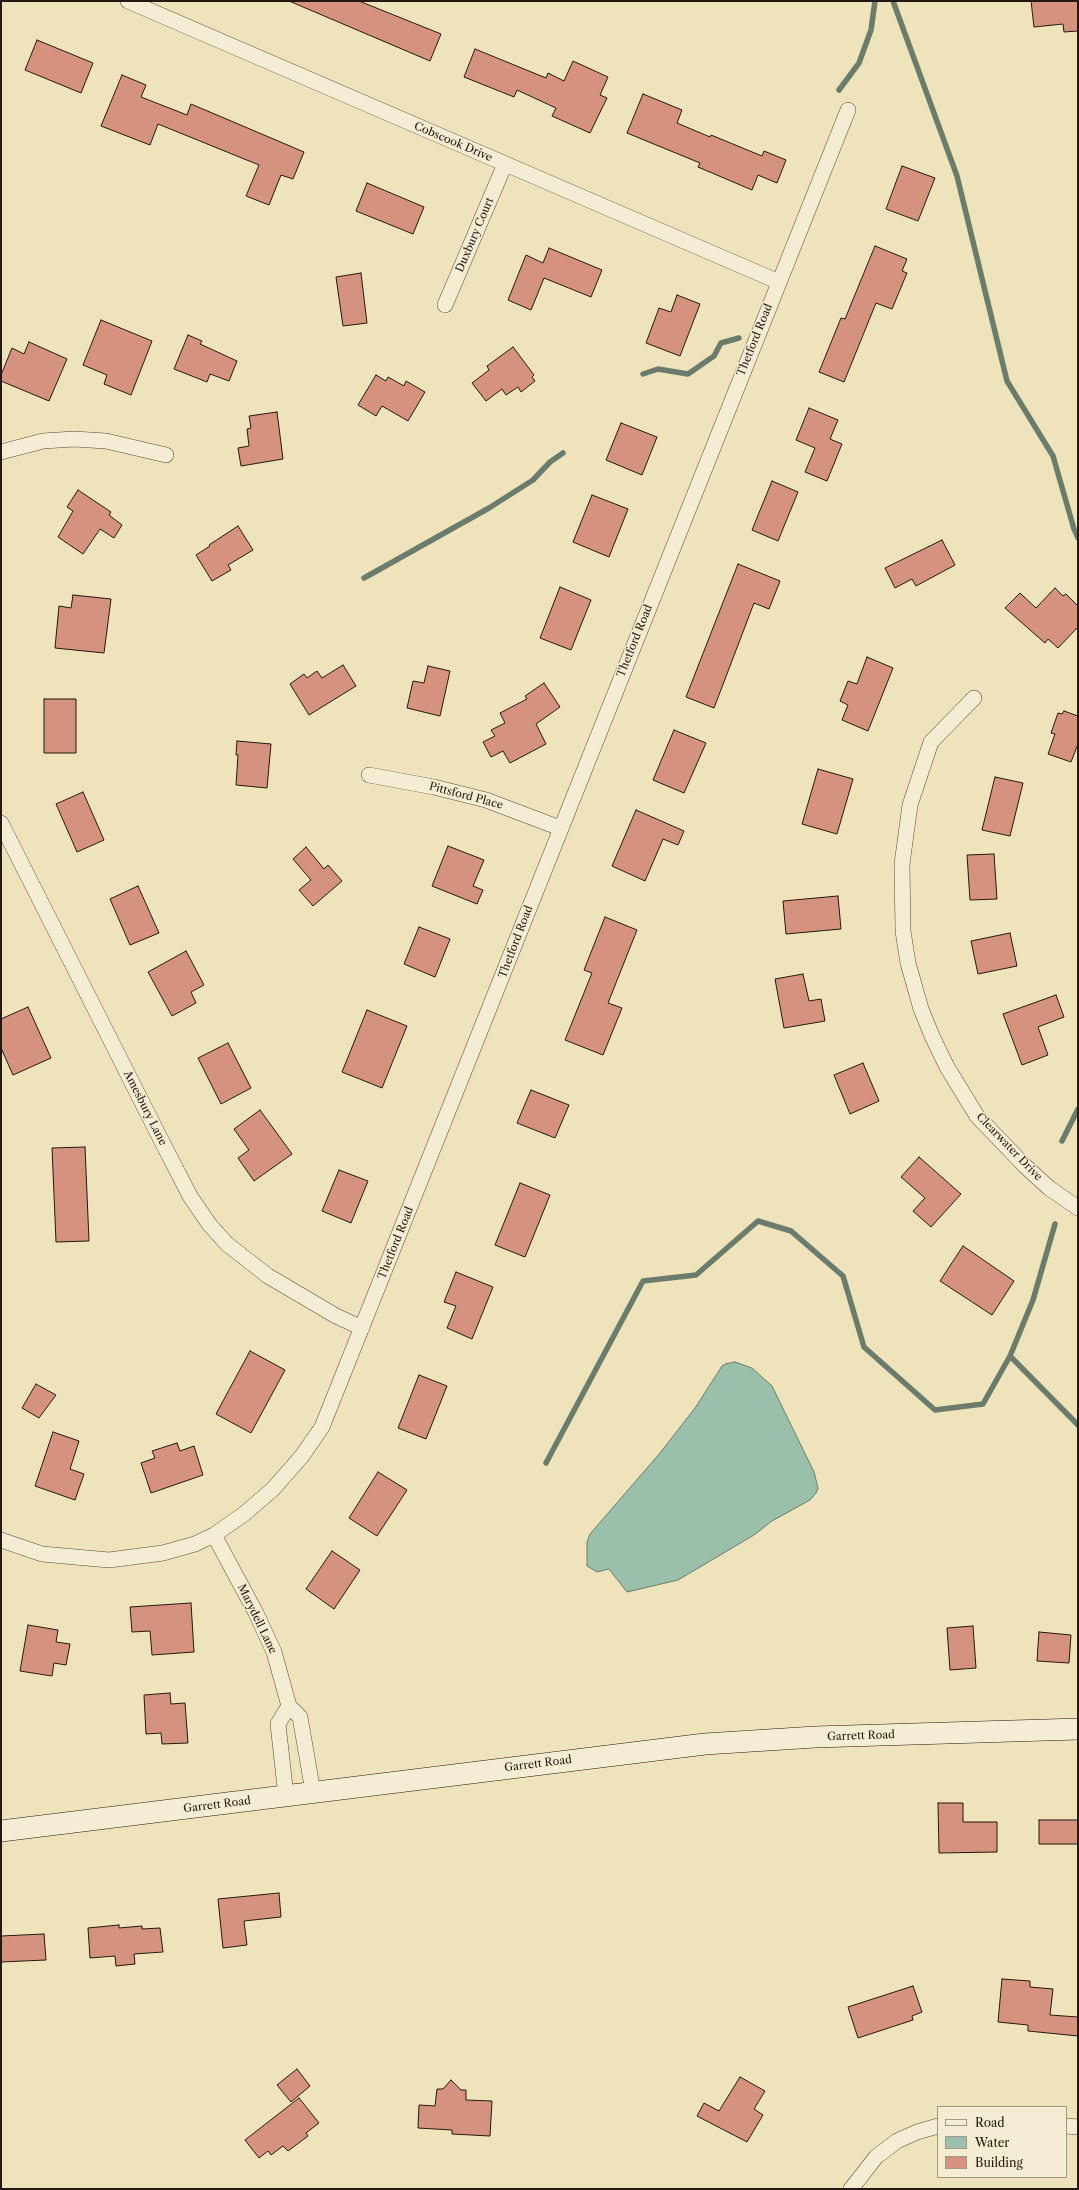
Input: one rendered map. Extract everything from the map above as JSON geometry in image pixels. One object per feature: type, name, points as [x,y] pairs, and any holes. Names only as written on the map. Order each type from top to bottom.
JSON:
[{"type":"street","name":"Cobscook Drive","points":[[128,1],[779,282]]},
{"type":"street","name":"Thetford Road","points":[[1,1540],[42,1554],[109,1560],[164,1553],[195,1544],[214,1535],[244,1514],[273,1489],[302,1456],[322,1427],[848,110]]},
{"type":"street","name":"Duxbury Court","points":[[445,305],[504,164]]},
{"type":"street","points":[[1,452],[43,441],[74,440],[106,441],[166,455]]},
{"type":"street","name":"Clearwater Drive","points":[[974,698],[931,742],[910,805],[902,871],[903,931],[908,963],[921,1010],[932,1036],[947,1067],[977,1116],[1025,1166],[1049,1188],[1078,1208]]},
{"type":"street","name":"Pittsford Place","points":[[369,775],[434,786],[486,800],[560,828]]},
{"type":"street","name":"Amesbury Lane","points":[[1,823],[190,1196],[209,1224],[227,1244],[268,1276],[336,1316],[362,1328]]},
{"type":"street","name":"Marydell Lane","points":[[214,1535],[256,1613],[274,1652],[289,1706],[300,1717],[313,1792]]},
{"type":"street","points":[[286,1796],[278,1724],[289,1706]]},
{"type":"street","name":"Garrett Road","points":[[1,1831],[705,1744],[815,1737],[1078,1728]]},
{"type":"street","points":[[850,2189],[876,2157],[896,2141],[917,2132],[937,2126]]},
{"type":"street","points":[[1067,2126],[1078,2127]]},
{"type":"water","points":[[735,1362],[752,1368],[772,1386],[814,1472],[818,1488],[816,1493],[810,1500],[772,1521],[754,1535],[678,1580],[627,1592],[609,1569],[597,1572],[587,1566],[587,1542],[590,1534],[660,1453],[695,1408],[722,1366]]},
{"type":"building","points":[[289,1],[359,1],[441,34],[430,61]]},
{"type":"building","points":[[1031,1],[1078,1],[1078,31],[1064,32],[1063,24],[1034,27]]},
{"type":"building","points":[[37,40],[93,63],[81,93],[25,70]]},
{"type":"building","points":[[475,49],[546,78],[548,73],[564,81],[573,61],[608,77],[600,95],[607,98],[590,133],[552,116],[556,108],[517,90],[514,97],[464,77]]},
{"type":"building","points":[[122,75],[146,85],[141,97],[187,115],[191,104],[304,152],[293,179],[281,175],[269,205],[246,196],[259,165],[158,124],[150,145],[101,126]]},
{"type":"building","points":[[643,94],[682,110],[677,123],[762,156],[764,151],[786,160],[777,183],[758,175],[752,190],[698,167],[700,163],[627,133]]},
{"type":"building","points":[[902,166],[935,178],[918,221],[886,209]]},
{"type":"building","points":[[367,183],[424,207],[413,234],[356,211]]},
{"type":"building","points":[[875,246],[907,259],[902,271],[907,273],[892,309],[876,303],[844,382],[819,372],[841,318],[845,319]]},
{"type":"building","points":[[549,248],[602,270],[591,297],[544,278],[531,310],[508,300],[526,255],[543,263]]},
{"type":"building","points":[[361,273],[367,323],[343,326],[336,277]]},
{"type":"building","points":[[677,295],[700,304],[680,356],[646,343],[659,308],[671,312]]},
{"type":"building","points":[[101,320],[152,341],[131,395],[104,384],[107,375],[83,365]]},
{"type":"building","points":[[188,335],[202,341],[200,344],[237,361],[229,381],[210,374],[207,382],[174,369]]},
{"type":"building","points":[[29,342],[67,359],[49,401],[1,381],[1,375],[12,348],[24,354]]},
{"type":"building","points":[[513,347],[534,375],[532,377],[535,381],[521,392],[518,387],[506,395],[502,389],[486,401],[472,383],[489,370],[487,366]]},
{"type":"building","points":[[376,375],[386,381],[388,377],[404,386],[406,381],[425,392],[408,421],[382,406],[376,416],[358,405]]},
{"type":"building","points":[[809,408],[838,420],[830,439],[842,444],[827,481],[805,472],[815,448],[796,440]]},
{"type":"building","points":[[277,412],[283,459],[241,466],[238,448],[249,446],[247,429],[251,428],[249,416]]},
{"type":"building","points":[[621,423],[657,437],[642,475],[606,460]]},
{"type":"building","points":[[772,481],[798,492],[778,541],[752,530]]},
{"type":"building","points":[[78,490],[111,512],[109,515],[122,525],[114,538],[100,529],[83,554],[58,537],[73,511],[67,507]]},
{"type":"building","points":[[592,495],[628,509],[609,557],[573,542]]},
{"type":"building","points":[[238,526],[253,550],[228,565],[231,570],[212,581],[196,555]]},
{"type":"building","points":[[942,540],[955,565],[916,586],[912,579],[895,588],[885,568]]},
{"type":"building","points":[[738,564],[780,581],[769,609],[754,603],[714,708],[686,697]]},
{"type":"building","points":[[560,587],[591,600],[571,650],[540,638]]},
{"type":"building","points":[[1055,588],[1063,596],[1066,594],[1078,606],[1078,627],[1058,648],[1048,639],[1045,643],[1005,608],[1020,593],[1036,608]]},
{"type":"building","points":[[73,595],[111,599],[104,653],[55,648],[59,606],[71,608]]},
{"type":"building","points":[[867,657],[893,668],[868,731],[842,720],[848,705],[840,701],[848,681],[857,684]]},
{"type":"building","points":[[343,665],[356,686],[309,715],[290,684],[304,674],[307,678],[317,671],[322,678]]},
{"type":"building","points":[[428,666],[450,671],[440,716],[407,708],[413,681],[424,683]]},
{"type":"building","points":[[544,683],[560,707],[536,724],[546,744],[510,763],[503,751],[491,757],[483,742],[495,736],[491,730],[505,723],[500,713],[527,699],[525,696]]},
{"type":"building","points":[[44,699],[76,699],[76,753],[44,753]]},
{"type":"building","points":[[1064,711],[1078,716],[1078,744],[1071,762],[1048,754],[1055,734],[1051,733],[1058,713],[1062,714]]},
{"type":"building","points":[[674,730],[706,743],[684,793],[653,780]]},
{"type":"building","points":[[237,741],[271,744],[267,788],[236,785],[238,755],[236,755]]},
{"type":"building","points":[[818,769],[853,779],[837,834],[802,824]]},
{"type":"building","points":[[995,777],[1023,783],[1010,836],[982,830]]},
{"type":"building","points":[[83,792],[104,840],[77,852],[56,804]]},
{"type":"building","points":[[636,810],[684,831],[678,845],[663,839],[645,881],[612,866]]},
{"type":"building","points":[[448,846],[484,860],[473,886],[483,890],[477,904],[432,886]]},
{"type":"building","points":[[306,847],[324,869],[328,865],[342,881],[313,906],[299,890],[311,880],[293,859]]},
{"type":"building","points":[[994,854],[997,899],[970,900],[967,855]]},
{"type":"building","points":[[138,886],[159,933],[130,945],[110,899]]},
{"type":"building","points":[[838,896],[841,929],[786,934],[783,901]]},
{"type":"building","points":[[605,917],[637,930],[608,1003],[622,1008],[603,1055],[565,1040],[592,973],[584,970]]},
{"type":"building","points":[[419,927],[450,939],[435,977],[404,964]]},
{"type":"building","points":[[1010,933],[1017,966],[978,974],[971,941]]},
{"type":"building","points":[[186,951],[204,985],[191,992],[196,1003],[172,1016],[148,972]]},
{"type":"building","points":[[803,974],[809,1001],[821,999],[825,1021],[784,1028],[775,979]]},
{"type":"building","points":[[1056,995],[1064,1017],[1038,1027],[1048,1055],[1022,1065],[1003,1014]]},
{"type":"building","points":[[28,1007],[51,1058],[13,1075],[1,1048],[1,1019]]},
{"type":"building","points":[[367,1010],[407,1026],[382,1088],[342,1072]]},
{"type":"building","points":[[228,1043],[251,1088],[221,1104],[198,1058]]},
{"type":"building","points":[[863,1063],[879,1101],[850,1114],[834,1075]]},
{"type":"building","points":[[531,1090],[569,1105],[555,1138],[517,1123]]},
{"type":"building","points":[[260,1110],[292,1154],[254,1181],[238,1158],[249,1150],[234,1129]]},
{"type":"building","points":[[85,1147],[89,1241],[56,1242],[52,1148]]},
{"type":"building","points":[[919,1157],[961,1194],[931,1227],[913,1211],[925,1198],[901,1177]]},
{"type":"building","points":[[339,1170],[368,1181],[351,1223],[322,1211]]},
{"type":"building","points":[[520,1183],[550,1195],[525,1257],[495,1245]]},
{"type":"building","points":[[963,1246],[1014,1281],[992,1315],[940,1281]]},
{"type":"building","points":[[456,1272],[493,1287],[472,1339],[447,1328],[456,1306],[444,1302]]},
{"type":"building","points":[[250,1351],[285,1370],[251,1433],[216,1414]]},
{"type":"building","points":[[419,1375],[447,1386],[426,1439],[398,1428]]},
{"type":"building","points":[[36,1384],[56,1395],[39,1418],[22,1408]]},
{"type":"building","points":[[53,1432],[79,1441],[70,1469],[84,1474],[75,1500],[35,1486]]},
{"type":"building","points":[[177,1443],[180,1451],[194,1446],[203,1475],[151,1493],[141,1463],[155,1458],[152,1451]]},
{"type":"building","points":[[378,1472],[407,1490],[377,1536],[349,1518]]},
{"type":"building","points":[[332,1551],[360,1570],[334,1609],[306,1589]]},
{"type":"building","points":[[191,1603],[194,1652],[152,1655],[150,1631],[132,1632],[130,1607]]},
{"type":"building","points":[[28,1625],[58,1630],[56,1642],[70,1644],[66,1665],[54,1663],[52,1676],[20,1671]]},
{"type":"building","points":[[973,1626],[976,1668],[950,1670],[947,1628]]},
{"type":"building","points":[[1039,1632],[1071,1635],[1069,1663],[1037,1661]]},
{"type":"building","points":[[170,1693],[171,1704],[185,1703],[188,1743],[162,1744],[161,1733],[146,1734],[144,1695]]},
{"type":"building","points":[[938,1803],[963,1803],[963,1822],[997,1822],[997,1852],[939,1853]]},
{"type":"building","points":[[1039,1820],[1078,1820],[1078,1844],[1039,1844]]},
{"type":"building","points":[[279,1893],[281,1917],[244,1921],[247,1945],[223,1948],[218,1899]]},
{"type":"building","points":[[119,1925],[119,1928],[142,1926],[142,1929],[160,1928],[163,1952],[134,1954],[135,1964],[116,1966],[115,1956],[90,1958],[88,1928]]},
{"type":"building","points":[[44,1934],[46,1960],[1,1962],[1,1936]]},
{"type":"building","points":[[1002,1979],[1030,1981],[1030,1987],[1053,1989],[1050,2015],[1078,2017],[1078,2036],[1028,2031],[1028,2025],[998,2022]]},
{"type":"building","points":[[913,1986],[922,2012],[912,2016],[913,2020],[858,2038],[848,2007]]},
{"type":"building","points":[[297,2069],[310,2086],[291,2102],[277,2085]]},
{"type":"building","points":[[740,2077],[765,2091],[754,2109],[763,2115],[747,2142],[697,2116],[704,2103],[719,2111]]},
{"type":"building","points":[[451,2080],[461,2090],[466,2090],[466,2100],[492,2101],[490,2136],[452,2134],[452,2130],[418,2128],[419,2105],[435,2106],[437,2089],[443,2089]]},
{"type":"building","points":[[299,2098],[319,2123],[306,2133],[308,2136],[288,2151],[283,2146],[271,2155],[268,2151],[259,2158],[245,2140]]},
{"type":"waterway","points":[[839,90],[859,63],[871,30],[875,1]]},
{"type":"waterway","points":[[893,1],[957,176],[1007,381],[1053,456],[1074,529],[1078,538]]},
{"type":"waterway","points":[[643,374],[658,369],[688,374],[714,356],[721,343],[739,338]]},
{"type":"waterway","points":[[364,578],[489,508],[533,480],[550,462],[563,453]]},
{"type":"waterway","points":[[1062,1141],[1078,1109]]},
{"type":"waterway","points":[[546,1463],[643,1281],[696,1275],[758,1221],[791,1231],[843,1276],[864,1347],[935,1410],[983,1404],[1010,1356],[1033,1300],[1055,1224]]},
{"type":"waterway","points":[[1010,1356],[1078,1425]]}]
